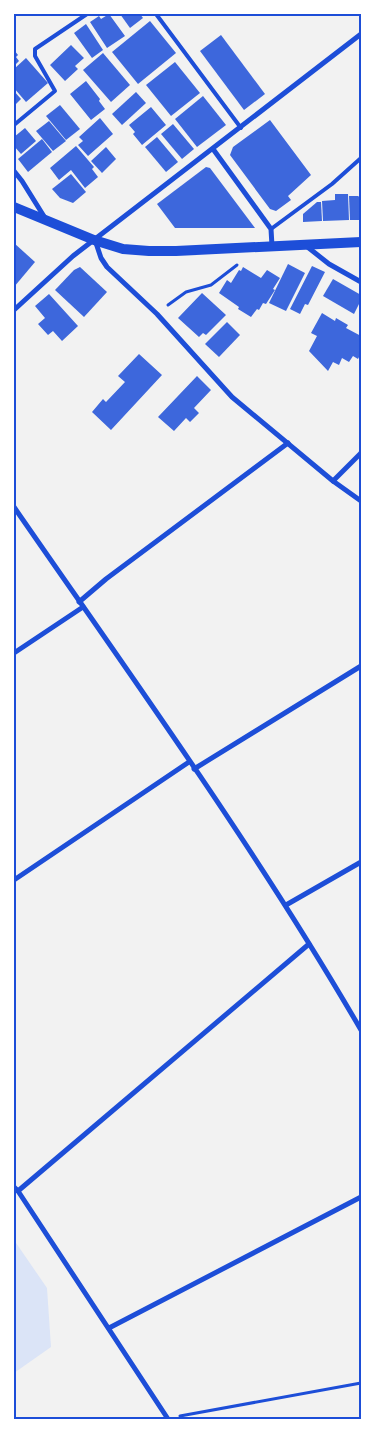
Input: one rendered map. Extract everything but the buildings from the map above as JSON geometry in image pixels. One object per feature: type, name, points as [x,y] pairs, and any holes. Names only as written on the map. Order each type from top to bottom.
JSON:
[{"type":"main road","points":[[14,207],[94,240],[122,249],[149,251],[361,242]]},
{"type":"street","points":[[14,310],[73,256],[361,34]]},
{"type":"street","points":[[213,149],[272,229],[272,246]]},
{"type":"street","points":[[14,171],[47,221]]},
{"type":"street","points":[[94,240],[101,258],[107,267],[157,314],[232,397],[361,501]]},
{"type":"street","points":[[304,244],[329,264],[361,282]]},
{"type":"street","points":[[14,653],[81,604],[106,578],[288,443]]},
{"type":"street","points":[[334,480],[361,454]]},
{"type":"street","points":[[14,507],[286,905],[361,1029]]},
{"type":"street","points":[[194,769],[361,666]]},
{"type":"street","points":[[14,880],[189,762]]},
{"type":"street","points":[[286,905],[361,862]]},
{"type":"street","points":[[168,1419],[16,1189],[309,944]]},
{"type":"street","points":[[108,1328],[361,1197]]},
{"type":"lane","points":[[14,126],[55,91],[35,56],[35,49],[87,14]]},
{"type":"lane","points":[[156,14],[241,128]]},
{"type":"lane","points":[[272,229],[332,184],[361,158]]},
{"type":"path","points":[[157,314],[186,292],[211,285],[238,264]]},
{"type":"path","points":[[181,1419],[179,1417],[361,1383]]},
{"type":"shaded area","points":[[14,1240],[47,1288],[51,1347],[14,1373]]}]
